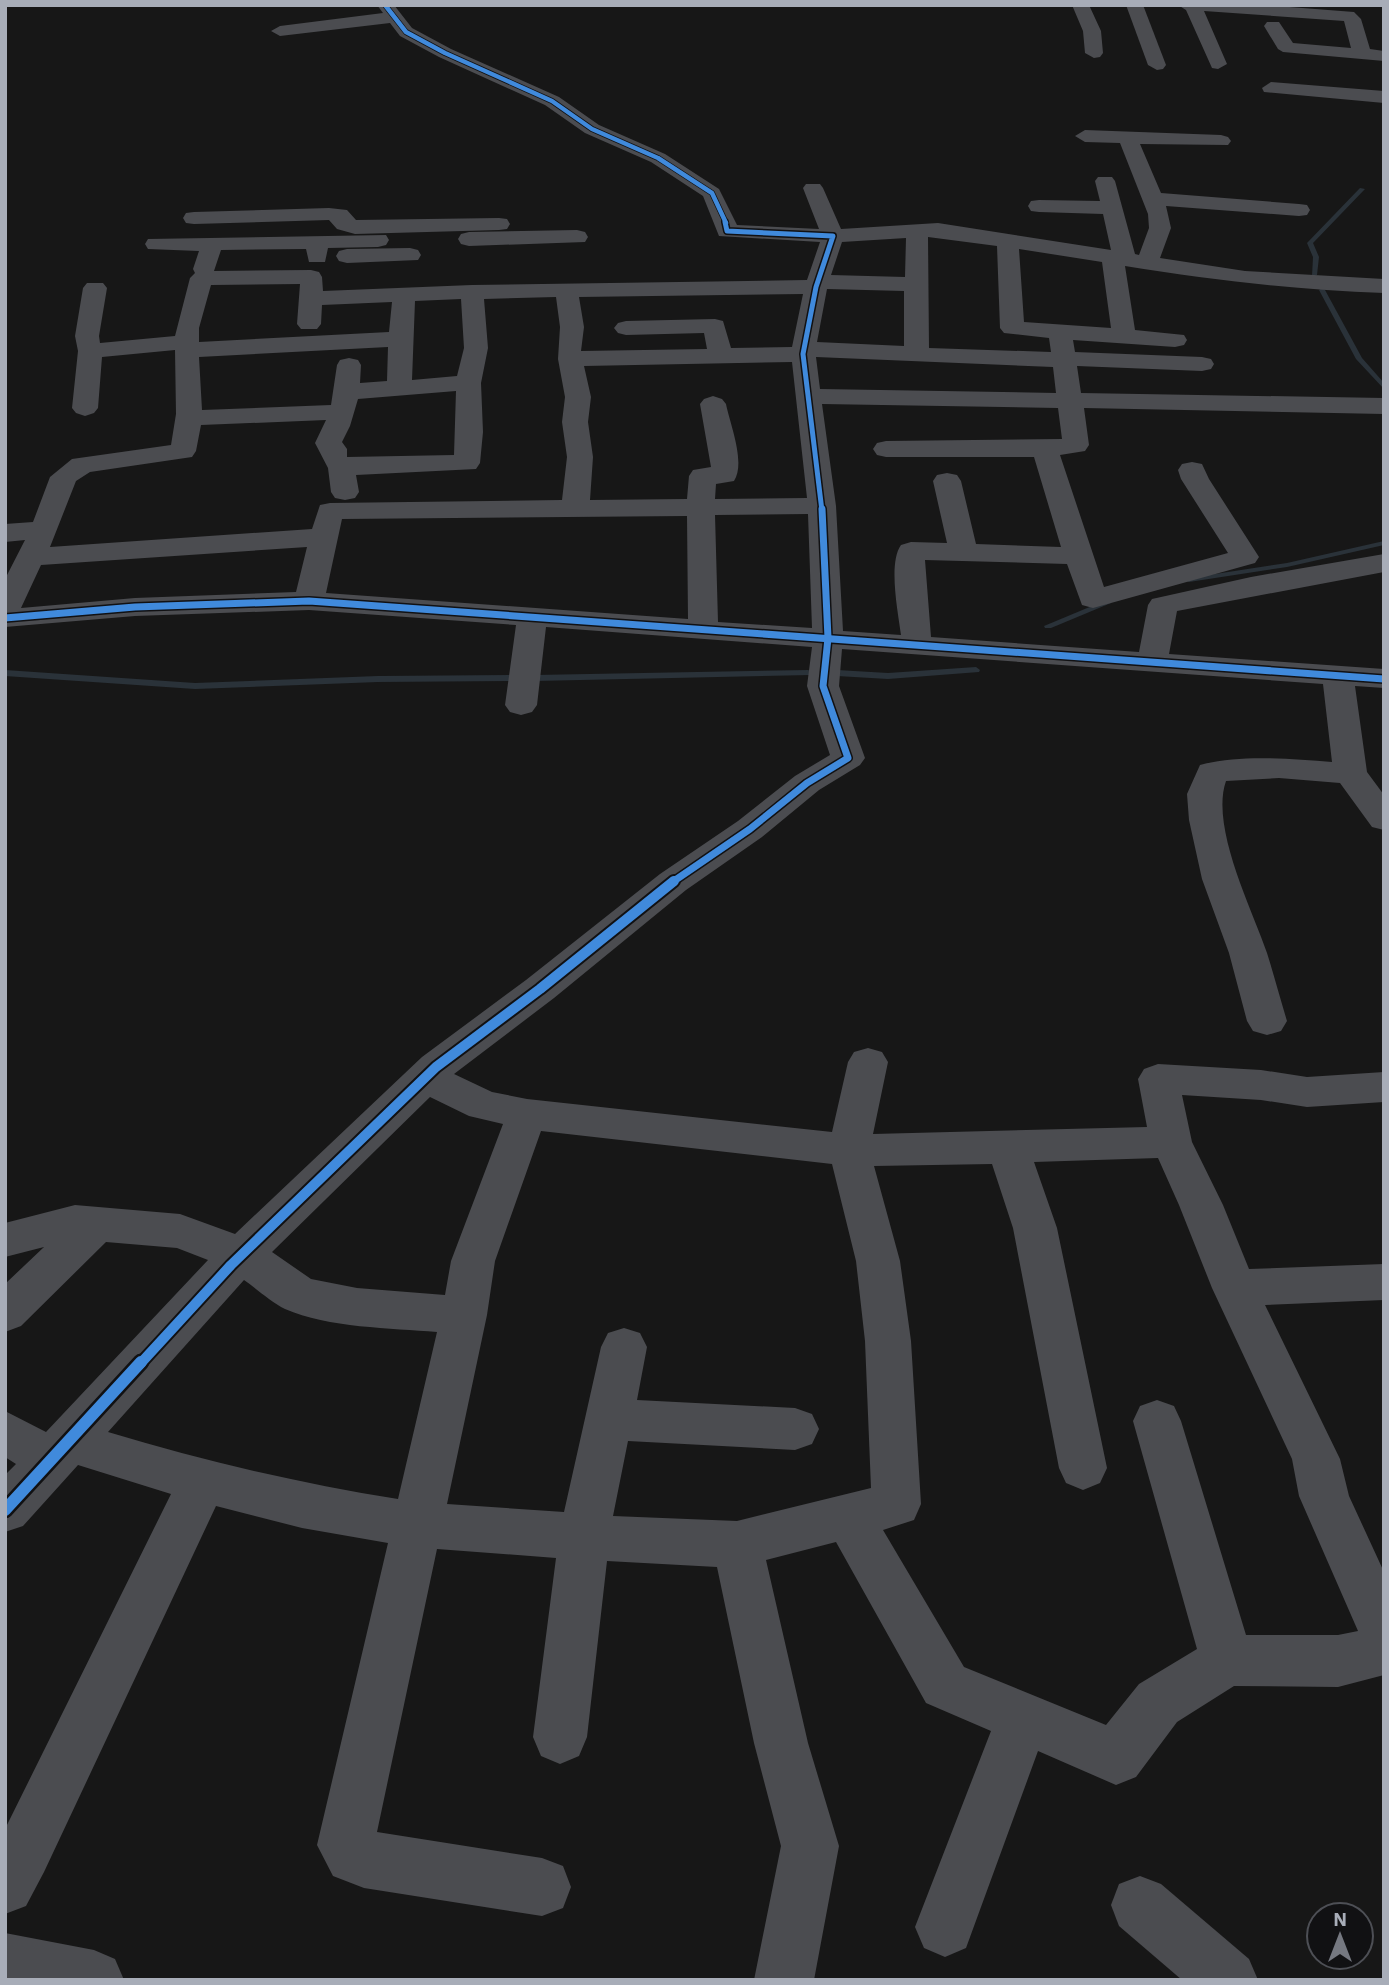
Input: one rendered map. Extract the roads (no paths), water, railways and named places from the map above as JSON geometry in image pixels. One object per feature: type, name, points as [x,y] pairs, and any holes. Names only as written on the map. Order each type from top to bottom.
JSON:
[{"type":"street","points":[[297,14],[362,5]]},
{"type":"street","points":[[1080,5],[1092,31],[1094,53]]},
{"type":"street","points":[[1134,5],[1157,65]]},
{"type":"street","points":[[1186,5],[1350,17],[1362,54]]},
{"type":"street","points":[[1306,12],[1309,8],[1337,5]]},
{"type":"street","points":[[1193,6],[1218,64]]},
{"type":"street","points":[[280,31],[394,17]]},
{"type":"street","points":[[304,40],[394,17]]},
{"type":"street","points":[[394,17],[406,32],[445,53],[552,101],[592,129],[658,158],[712,193],[727,231],[830,243]]},
{"type":"street","points":[[1273,26],[1284,45],[1289,48],[1384,56]]},
{"type":"street","points":[[1271,88],[1384,97]]},
{"type":"street","points":[[1085,136],[1221,141]]},
{"type":"street","points":[[1128,138],[1160,214],[1160,228],[1128,260]]},
{"type":"street","points":[[1139,163],[1165,164]]},
{"type":"street","points":[[1035,180],[1043,246]]},
{"type":"street","points":[[1105,181],[1128,260],[1124,334]]},
{"type":"street","points":[[5,1510],[241,1254],[425,1078],[673,882],[750,829],[807,783],[848,758],[823,686],[828,638],[822,506],[804,351],[817,284],[830,243],[813,188]]},
{"type":"street","points":[[184,244],[203,194]]},
{"type":"street","points":[[1155,199],[1298,209]]},
{"type":"street","points":[[1039,206],[1112,208]]},
{"type":"street","points":[[194,218],[329,214],[339,215],[345,224],[355,227],[499,224]]},
{"type":"street","points":[[746,249],[830,243],[938,230],[1245,278],[1313,284],[1383,284]]},
{"type":"street","points":[[917,231],[915,342],[920,355]]},
{"type":"street","points":[[201,278],[314,269],[577,237]]},
{"type":"street","points":[[570,359],[619,360],[804,351],[1064,359],[1202,353],[1133,339],[1124,334],[1012,328],[1007,241]]},
{"type":"street","points":[[156,244],[212,244],[404,293],[916,284]]},
{"type":"street","points":[[5,609],[44,530],[64,477],[82,465],[183,452],[190,418],[186,381],[187,328],[212,244]]},
{"type":"street","points":[[314,269],[410,255]]},
{"type":"street","points":[[314,269],[309,327],[314,343]]},
{"type":"street","points":[[85,408],[90,351],[87,336],[95,288]]},
{"type":"street","points":[[566,290],[572,327],[570,359],[578,397],[575,422],[580,457],[575,508]]},
{"type":"street","points":[[341,467],[467,463],[470,432],[468,383],[476,348],[472,292]]},
{"type":"street","points":[[399,388],[404,293]]},
{"type":"street","points":[[625,328],[715,326],[720,354]]},
{"type":"street","points":[[886,449],[1046,449],[1076,445],[1087,428],[1070,402],[1060,332]]},
{"type":"street","points":[[90,351],[400,339]]},
{"type":"street","points":[[342,511],[346,488],[341,467],[334,458],[334,449],[328,443],[335,433],[343,402],[349,342]]},
{"type":"street","points":[[190,418],[343,402],[399,388],[468,383]]},
{"type":"street","points":[[808,396],[1384,406]]},
{"type":"street","points":[[703,629],[703,528],[700,507],[703,476],[724,475],[724,457],[713,404]]},
{"type":"street","points":[[1046,449],[1048,464],[1055,478],[1093,599],[1245,557],[1221,522],[1192,470]]},
{"type":"street","points":[[947,481],[962,540],[961,553]]},
{"type":"street","points":[[309,601],[330,511],[822,506]]},
{"type":"street","points":[[5,534],[44,530]]},
{"type":"street","points":[[5,618],[324,537]]},
{"type":"street","points":[[917,645],[910,579],[911,551],[1078,556]]},
{"type":"street","points":[[30,557],[173,577],[309,601],[1384,679]]},
{"type":"street","points":[[1153,663],[1163,605],[1251,586],[1384,563]]},
{"type":"street","points":[[521,705],[532,617]]},
{"type":"street","points":[[1338,676],[1350,773],[1384,819]]},
{"type":"street","points":[[1267,1021],[1248,953],[1220,879],[1206,820],[1204,794],[1212,772],[1279,768],[1350,773]]},
{"type":"street","points":[[5,1432],[59,1450],[203,1481],[302,1506],[415,1525],[688,1544],[737,1544],[896,1504],[888,1341],[878,1261],[849,1150],[868,1062]]},
{"type":"street","points":[[425,1078],[483,1105],[527,1114],[849,1150],[1171,1142]]},
{"type":"street","points":[[1384,1087],[1307,1092],[1158,1079],[1171,1142],[1201,1205],[1234,1288],[1317,1459],[1324,1496],[1384,1630]]},
{"type":"street","points":[[527,1114],[473,1261],[464,1315],[415,1525],[346,1845],[353,1856],[364,1859],[542,1887]]},
{"type":"street","points":[[1008,1147],[1035,1228],[1083,1468]]},
{"type":"street","points":[[5,1240],[75,1222],[180,1231],[241,1254],[299,1295],[357,1307],[464,1315]]},
{"type":"street","points":[[5,1313],[96,1224]]},
{"type":"street","points":[[1234,1288],[1384,1282]]},
{"type":"street","points":[[560,1737],[584,1537],[624,1347]]},
{"type":"street","points":[[609,1419],[795,1429]]},
{"type":"street","points":[[1157,1421],[1227,1660]]},
{"type":"street","points":[[5,1885],[24,1852],[203,1481]]},
{"type":"street","points":[[848,1516],[945,1685],[1116,1757],[1158,1703],[1227,1660],[1338,1661],[1384,1650]]},
{"type":"street","points":[[737,1544],[780,1743],[810,1846],[784,1980]]},
{"type":"street","points":[[945,1927],[1023,1718]]},
{"type":"street","points":[[1140,1905],[1228,1980]]},
{"type":"street","points":[[5,1963],[94,1980]]},
{"type":"waterway","points":[[1314,275],[1316,257],[1310,243],[1362,189]]},
{"type":"waterway","points":[[1322,290],[1359,359],[1384,387]]},
{"type":"waterway","points":[[1189,580],[1287,565],[1384,543]]},
{"type":"waterway","points":[[1048,626],[1107,603]]},
{"type":"waterway","points":[[837,673],[888,676],[976,670]]},
{"type":"waterway","points":[[5,673],[195,686],[378,679],[510,678]]},
{"type":"waterway","points":[[535,678],[808,673]]}]
